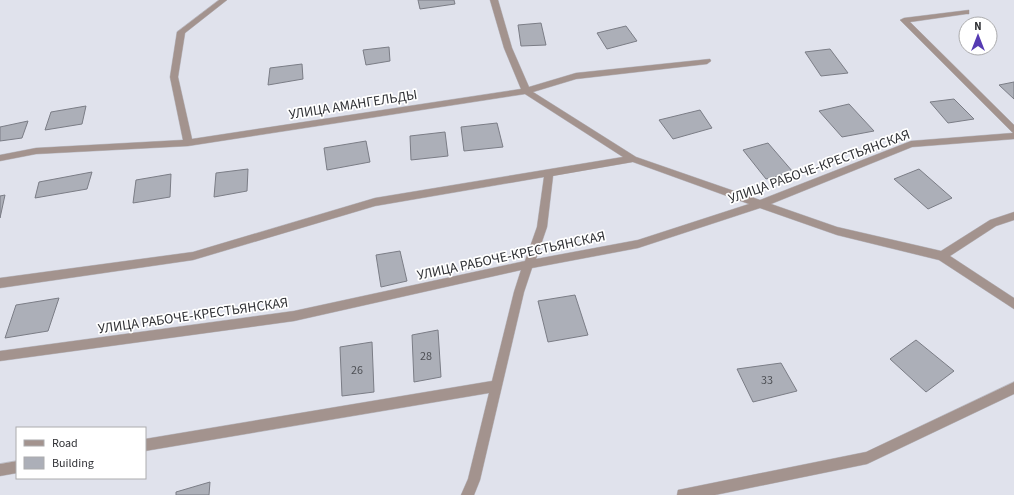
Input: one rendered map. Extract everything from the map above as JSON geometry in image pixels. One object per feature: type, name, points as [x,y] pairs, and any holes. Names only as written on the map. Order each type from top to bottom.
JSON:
[{"type":"street","points":[[188,142],[174,77],[181,32],[223,0]]},
{"type":"street","points":[[494,0],[508,48],[526,91],[633,159],[837,231],[942,256],[1014,304]]},
{"type":"street","points":[[966,12],[904,20],[1014,130]]},
{"type":"street","name":"УЛИЦА АМАНГЕЛЬДЫ","points":[[0,158],[36,151],[188,142],[526,91],[576,76],[707,61]]},
{"type":"street","name":"УЛИЦА РАБОЧЕ-КРЕСТЬЯНСКАЯ","points":[[0,356],[294,316],[529,265],[638,244],[760,204],[849,167],[911,144],[1014,136]]},
{"type":"street","points":[[0,283],[193,256],[375,202],[633,159]]},
{"type":"street","points":[[467,495],[474,480],[519,292],[542,227],[549,173]]},
{"type":"street","points":[[942,256],[993,223],[1014,216]]},
{"type":"street","points":[[146,446],[497,386]]},
{"type":"street","points":[[683,495],[867,458],[1014,388]]},
{"type":"street","points":[[0,470],[16,467]]},
{"type":"building","points":[[418,0],[454,0],[455,4],[420,9]]},
{"type":"building","points":[[541,23],[546,45],[521,46],[518,25]]},
{"type":"building","points":[[626,26],[637,41],[607,49],[597,33]]},
{"type":"building","points":[[389,47],[390,61],[366,65],[363,50]]},
{"type":"building","points":[[830,49],[848,73],[821,76],[805,52]]},
{"type":"building","points":[[302,64],[303,79],[268,85],[270,68]]},
{"type":"building","points":[[1014,82],[1014,99],[999,85]]},
{"type":"building","points":[[954,99],[974,119],[948,123],[930,102]]},
{"type":"building","points":[[849,104],[874,131],[842,137],[819,111]]},
{"type":"building","points":[[86,106],[82,124],[45,130],[51,112]]},
{"type":"building","points":[[700,110],[712,128],[673,139],[659,120]]},
{"type":"building","points":[[28,121],[22,138],[0,141],[0,127]]},
{"type":"building","points":[[497,123],[503,147],[464,151],[461,127]]},
{"type":"building","points":[[445,132],[448,156],[411,160],[410,136]]},
{"type":"building","points":[[366,141],[370,162],[327,170],[324,148]]},
{"type":"building","points":[[768,143],[793,172],[766,179],[743,150]]},
{"type":"building","points":[[248,169],[247,191],[214,197],[216,173]]},
{"type":"building","points":[[919,169],[952,198],[928,209],[894,179]]},
{"type":"building","points":[[92,172],[87,189],[35,198],[39,182]]},
{"type":"building","points":[[171,174],[170,197],[133,203],[136,180]]},
{"type":"building","points":[[5,195],[0,218],[0,196]]},
{"type":"building","points":[[400,251],[407,281],[381,287],[376,255]]},
{"type":"building","points":[[575,295],[588,335],[548,342],[538,301]]},
{"type":"building","points":[[59,298],[48,331],[5,338],[16,305]]},
{"type":"building","points":[[438,330],[441,377],[414,382],[412,335]]},
{"type":"building","points":[[916,340],[954,371],[926,392],[890,359]]},
{"type":"building","points":[[372,342],[374,392],[342,396],[340,347]]},
{"type":"building","points":[[781,363],[797,391],[753,402],[737,369]]},
{"type":"building","points":[[210,482],[209,495],[176,495],[176,492]]}]
